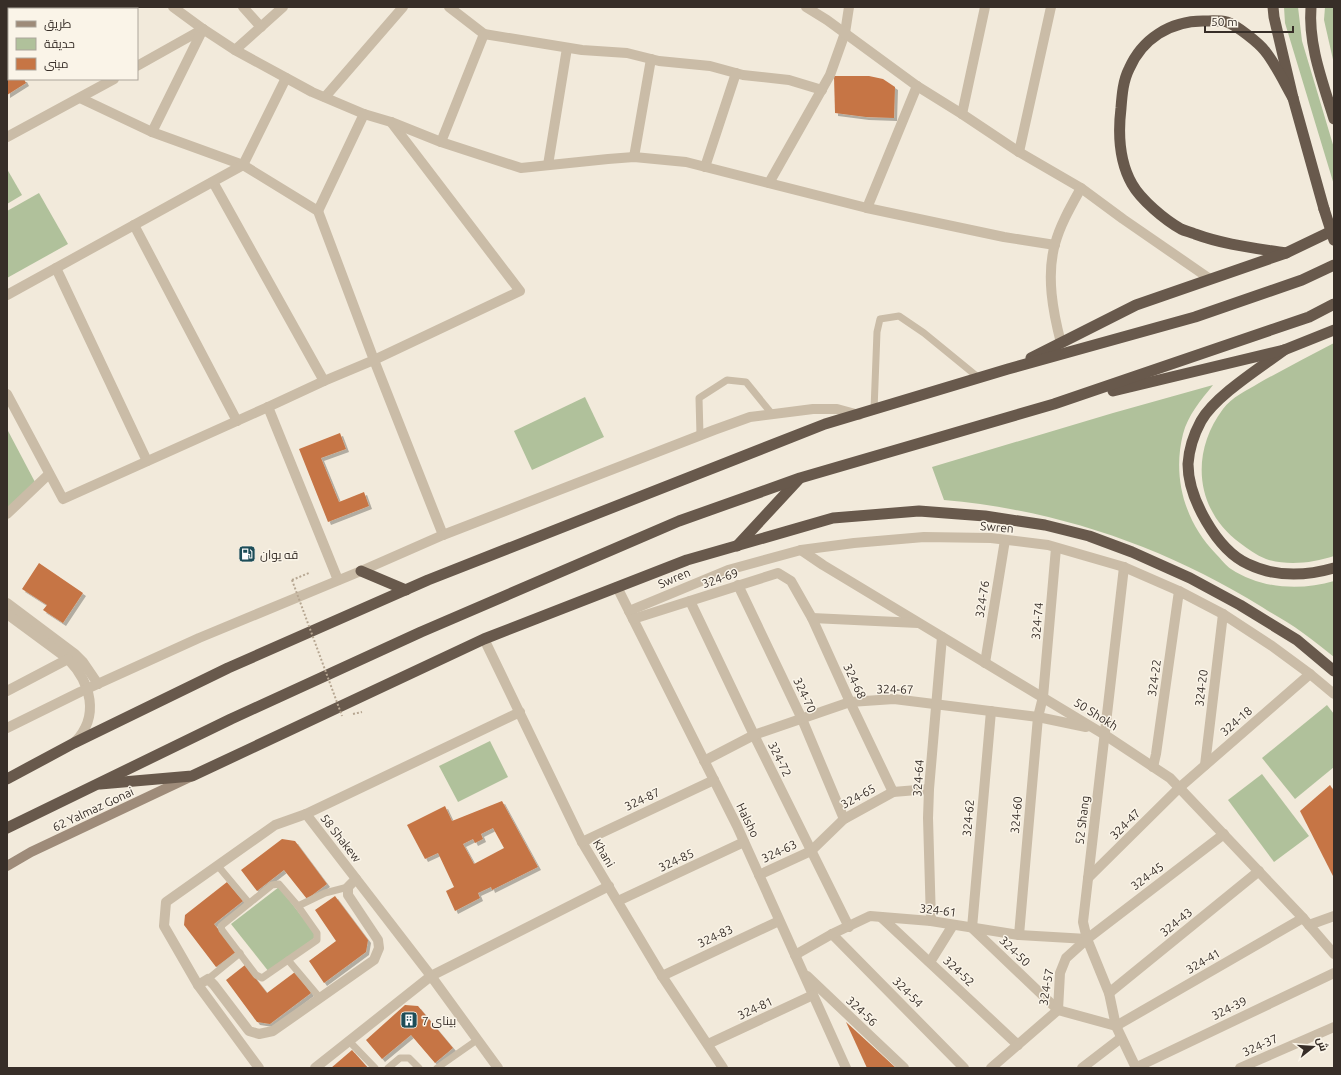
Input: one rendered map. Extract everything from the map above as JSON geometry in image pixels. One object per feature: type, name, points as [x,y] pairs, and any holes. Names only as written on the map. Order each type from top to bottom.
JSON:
[{"type":"highway","points":[[1273,7],[1293,98],[1334,240]]},
{"type":"highway","points":[[1311,7],[1310,24],[1315,55],[1334,120]]},
{"type":"highway","points":[[1286,253],[1233,246],[1181,229],[1163,216],[1142,198],[1132,184],[1124,165],[1119,126],[1124,84],[1128,70],[1136,56],[1143,46],[1155,36],[1166,29],[1190,21],[1227,22],[1242,30],[1265,51],[1293,98]]},
{"type":"highway","points":[[1008,369],[1136,305],[1286,253],[1334,230]]},
{"type":"highway","points":[[7,779],[74,743],[228,668],[406,590],[825,424],[1008,369],[1195,318],[1296,283],[1334,265]]},
{"type":"highway","points":[[7,828],[231,719],[420,632],[680,521],[800,478],[1054,404],[1309,317],[1334,304]]},
{"type":"highway","points":[[1054,404],[1284,350],[1334,330]]},
{"type":"highway","points":[[1284,350],[1216,402],[1202,420],[1191,446],[1188,465],[1190,481],[1194,496],[1205,520],[1226,547],[1248,564],[1270,571],[1303,575],[1334,568]]},
{"type":"highway","points":[[736,546],[800,478]]},
{"type":"highway","points":[[93,785],[192,776],[484,639],[687,560],[833,518],[919,511],[985,516],[1045,525],[1089,536],[1190,578],[1240,605],[1297,640],[1334,671]]},
{"type":"highway","points":[[361,571],[406,590]]},
{"type":"main road","name":"62 Yalmaz Gonai","points":[[7,866],[31,852],[192,776]]},
{"type":"street","points":[[173,7],[235,50],[312,92],[364,114],[391,122],[441,142],[521,168],[634,157],[686,162],[867,208],[1004,237],[1055,245]]},
{"type":"street","points":[[244,7],[261,27]]},
{"type":"street","points":[[235,50],[284,7]]},
{"type":"street","points":[[325,97],[403,7]]},
{"type":"street","points":[[449,7],[484,34],[567,48],[627,54],[651,59],[710,66],[743,75],[789,80],[822,90]]},
{"type":"street","points":[[806,7],[845,32],[917,86],[1019,152],[1081,188],[1210,279]]},
{"type":"street","points":[[769,183],[830,75],[845,32],[849,7]]},
{"type":"street","points":[[962,114],[985,7]]},
{"type":"street","points":[[1019,152],[1051,7]]},
{"type":"street","points":[[138,65],[203,29]]},
{"type":"street","points":[[152,132],[203,29]]},
{"type":"street","points":[[441,142],[484,34]]},
{"type":"street","points":[[548,165],[567,48]]},
{"type":"street","points":[[634,157],[651,59]]},
{"type":"street","points":[[705,167],[736,73]]},
{"type":"street","points":[[7,295],[243,165],[286,78]]},
{"type":"street","points":[[7,136],[112,80]]},
{"type":"street","points":[[867,208],[917,86]]},
{"type":"street","points":[[80,98],[152,132],[243,165],[318,211],[374,360],[443,535]]},
{"type":"street","points":[[318,211],[364,114]]},
{"type":"street","points":[[7,394],[63,499],[324,381],[374,360],[520,291],[391,122]]},
{"type":"street","points":[[213,182],[324,381]]},
{"type":"street","points":[[1061,343],[1052,304],[1052,278],[1055,245],[1067,212],[1081,188]]},
{"type":"street","points":[[134,225],[237,421]]},
{"type":"street","points":[[56,268],[147,461]]},
{"type":"street","points":[[268,407],[338,580]]},
{"type":"street","points":[[7,728],[87,689],[199,638],[361,571],[443,535],[700,435],[750,417],[772,414],[821,409],[837,409],[859,415]]},
{"type":"street","points":[[7,514],[49,474]]},
{"type":"street","name":"Swren","points":[[631,615],[728,570],[801,550],[854,543],[924,537],[991,538],[1056,548],[1124,567],[1179,591],[1223,614],[1272,646],[1334,694]]},
{"type":"street","name":"324-76","points":[[985,663],[1005,540]]},
{"type":"street","name":"324-74","points":[[1043,697],[1056,548]]},
{"type":"street","name":"50 Shokh","points":[[801,550],[822,565],[1105,735],[1170,778],[1259,871],[1334,954]]},
{"type":"street","name":"52 Shang","points":[[1124,567],[1083,922],[1087,939],[1109,993],[1116,1026],[1136,1068]]},
{"type":"street","name":"324-69","points":[[631,615],[690,601],[778,573],[791,581]]},
{"type":"street","name":"324-68","points":[[791,581],[812,618],[850,702],[894,792]]},
{"type":"street","name":"324-70","points":[[738,585],[802,719],[844,819]]},
{"type":"street","name":"Halsho","points":[[617,587],[744,842],[846,1068]]},
{"type":"street","name":"324-22","points":[[1154,767],[1179,591]]},
{"type":"street","name":"324-72","points":[[690,601],[754,735],[849,927]]},
{"type":"street","points":[[7,603],[75,654],[83,662],[98,684]]},
{"type":"street","points":[[7,614],[68,659],[74,666],[87,689],[91,705],[88,722],[85,730],[74,743]]},
{"type":"street","name":"324-20","points":[[1205,765],[1223,614]]},
{"type":"street","points":[[812,618],[920,623]]},
{"type":"street","name":"324-64","points":[[931,921],[928,818],[929,789],[942,637]]},
{"type":"street","name":"Khani","points":[[484,639],[582,842],[662,976],[723,1068]]},
{"type":"street","points":[[7,691],[68,659]]},
{"type":"street","name":"324-18","points":[[1179,788],[1310,674]]},
{"type":"street","name":"324-60","points":[[1019,935],[1038,717],[1043,697]]},
{"type":"street","name":"324-67","points":[[704,761],[754,735],[850,702],[894,699],[1038,717],[1094,729]]},
{"type":"street","name":"324-62","points":[[972,928],[991,711]]},
{"type":"street","name":"58 Shakew","points":[[498,1068],[431,976],[306,814],[520,712]]},
{"type":"street","name":"324-87","points":[[582,842],[714,780]]},
{"type":"street","name":"324-47","points":[[1088,878],[1179,788]]},
{"type":"street","name":"324-65","points":[[811,851],[844,819],[894,792],[929,789]]},
{"type":"street","points":[[259,1068],[198,985],[164,926],[166,902],[275,825],[306,814]]},
{"type":"street","name":"324-45","points":[[1087,939],[1224,834]]},
{"type":"street","name":"324-85","points":[[618,901],[744,842]]},
{"type":"street","name":"324-63","points":[[759,875],[811,851]]},
{"type":"street","name":"324-43","points":[[1109,993],[1259,871]]},
{"type":"street","points":[[198,985],[208,979],[249,1031],[259,1034],[273,1031],[374,960],[379,948],[378,940],[348,895],[348,887],[356,879]]},
{"type":"street","points":[[315,1068],[431,976],[609,886]]},
{"type":"street","name":"324-61","points":[[795,955],[832,934],[870,916],[931,921],[1019,935],[1087,939]]},
{"type":"street","name":"324-41","points":[[1116,1026],[1306,922],[1334,916]]},
{"type":"street","name":"324-52","points":[[881,917],[1018,1045]]},
{"type":"street","name":"324-83","points":[[662,976],[779,921]]},
{"type":"street","points":[[930,962],[953,925]]},
{"type":"street","name":"324-50","points":[[972,928],[1058,1010]]},
{"type":"street","name":"324-54","points":[[832,934],[964,1068]]},
{"type":"street","name":"324-57","points":[[991,1068],[1058,1010],[1060,973],[1066,958],[1087,939]]},
{"type":"street","name":"324-56","points":[[802,972],[904,1068]]},
{"type":"street","name":"324-39","points":[[1136,1068],[1334,972]]},
{"type":"street","name":"324-81","points":[[708,1044],[813,995]]},
{"type":"street","points":[[1058,1010],[1116,1026]]},
{"type":"street","name":"324-37","points":[[1240,1068],[1334,1027]]},
{"type":"street","points":[[1082,1068],[1121,1038]]},
{"type":"lane","points":[[874,410],[877,332],[880,319],[899,316],[924,333],[979,378]]},
{"type":"lane","points":[[700,435],[699,398],[727,380],[746,382],[772,414]]},
{"type":"lane","points":[[218,866],[249,903]]},
{"type":"lane","points":[[280,884],[298,906],[316,933],[317,940],[262,978],[256,975],[222,930],[221,926],[249,903],[272,885],[280,884]]},
{"type":"lane","points":[[298,906],[325,893],[348,887]]},
{"type":"lane","points":[[208,979],[240,953]]},
{"type":"lane","points":[[288,960],[320,998]]},
{"type":"lane","points":[[437,1068],[477,1040]]},
{"type":"lane","points":[[348,1041],[375,1068]]},
{"type":"lane","points":[[388,1068],[400,1058],[409,1058],[419,1068]]},
{"type":"path","points":[[309,573],[292,580],[342,716]]},
{"type":"green space","points":[[1284,7],[1298,7],[1302,41],[1334,148],[1334,185],[1285,23]]},
{"type":"green space","points":[[1325,7],[1334,7],[1334,64],[1324,20]]},
{"type":"green space","points":[[7,169],[22,195],[7,204]]},
{"type":"green space","points":[[39,193],[68,244],[7,278],[7,211]]},
{"type":"green space","points":[[1334,343],[1334,556],[1300,563],[1266,559],[1255,554],[1240,543],[1225,530],[1214,514],[1206,498],[1202,480],[1202,462],[1205,444],[1212,426],[1223,409],[1231,401],[1259,383]]},
{"type":"green space","points":[[1213,385],[1188,420],[1183,434],[1180,450],[1180,483],[1189,514],[1196,528],[1216,554],[1229,568],[1243,576],[1268,584],[1295,587],[1334,581],[1334,657],[1293,626],[1262,607],[1187,566],[1149,549],[1069,522],[1028,512],[944,500],[932,467]]},
{"type":"green space","points":[[585,397],[604,437],[532,470],[514,431]]},
{"type":"green space","points":[[7,429],[36,484],[7,509]]},
{"type":"green space","points":[[1327,705],[1334,714],[1334,767],[1295,799],[1262,758]]},
{"type":"green space","points":[[490,741],[508,777],[458,802],[439,766]]},
{"type":"green space","points":[[1262,774],[1309,836],[1274,862],[1228,800]]},
{"type":"green space","points":[[279,887],[317,936],[269,972],[231,924]]},
{"type":"building","points":[[7,51],[8,80],[24,80],[26,83],[7,95]]},
{"type":"building","points":[[834,76],[869,76],[883,79],[895,87],[894,118],[866,117],[835,113]]},
{"type":"building","points":[[340,433],[346,449],[321,458],[339,502],[364,492],[369,506],[328,522],[299,449]]},
{"type":"building","points":[[39,563],[83,593],[63,623],[43,610],[47,605],[22,589]]},
{"type":"building","points":[[1330,785],[1334,791],[1334,878],[1300,811]]},
{"type":"building","points":[[502,801],[538,867],[492,890],[491,887],[478,893],[480,898],[455,911],[446,891],[454,887],[438,853],[425,859],[407,825],[445,806],[452,821]],"holes":[[[493,828],[504,848],[474,864],[463,844],[473,839],[475,843],[483,839],[481,834]]]},
{"type":"building","points":[[282,839],[295,841],[327,884],[307,899],[284,870],[257,891],[241,870]]},
{"type":"building","points":[[227,882],[243,901],[214,924],[236,952],[216,967],[184,925],[185,915]]},
{"type":"building","points":[[335,896],[368,940],[366,952],[324,983],[309,961],[336,941],[315,910]]},
{"type":"building","points":[[245,965],[267,993],[295,972],[311,993],[270,1024],[257,1022],[226,980]]},
{"type":"building","name":"بيناى 7","points":[[405,1005],[418,1006],[453,1048],[435,1063],[411,1035],[382,1059],[366,1040]]},
{"type":"building","points":[[846,1022],[896,1068],[867,1068]]},
{"type":"building","points":[[352,1050],[368,1068],[331,1068]]},
{"type":"place","name":"قه یوان","points":[[247,554]]},
{"type":"place","name":"بيناى 7","points":[[409,1020]]}]
